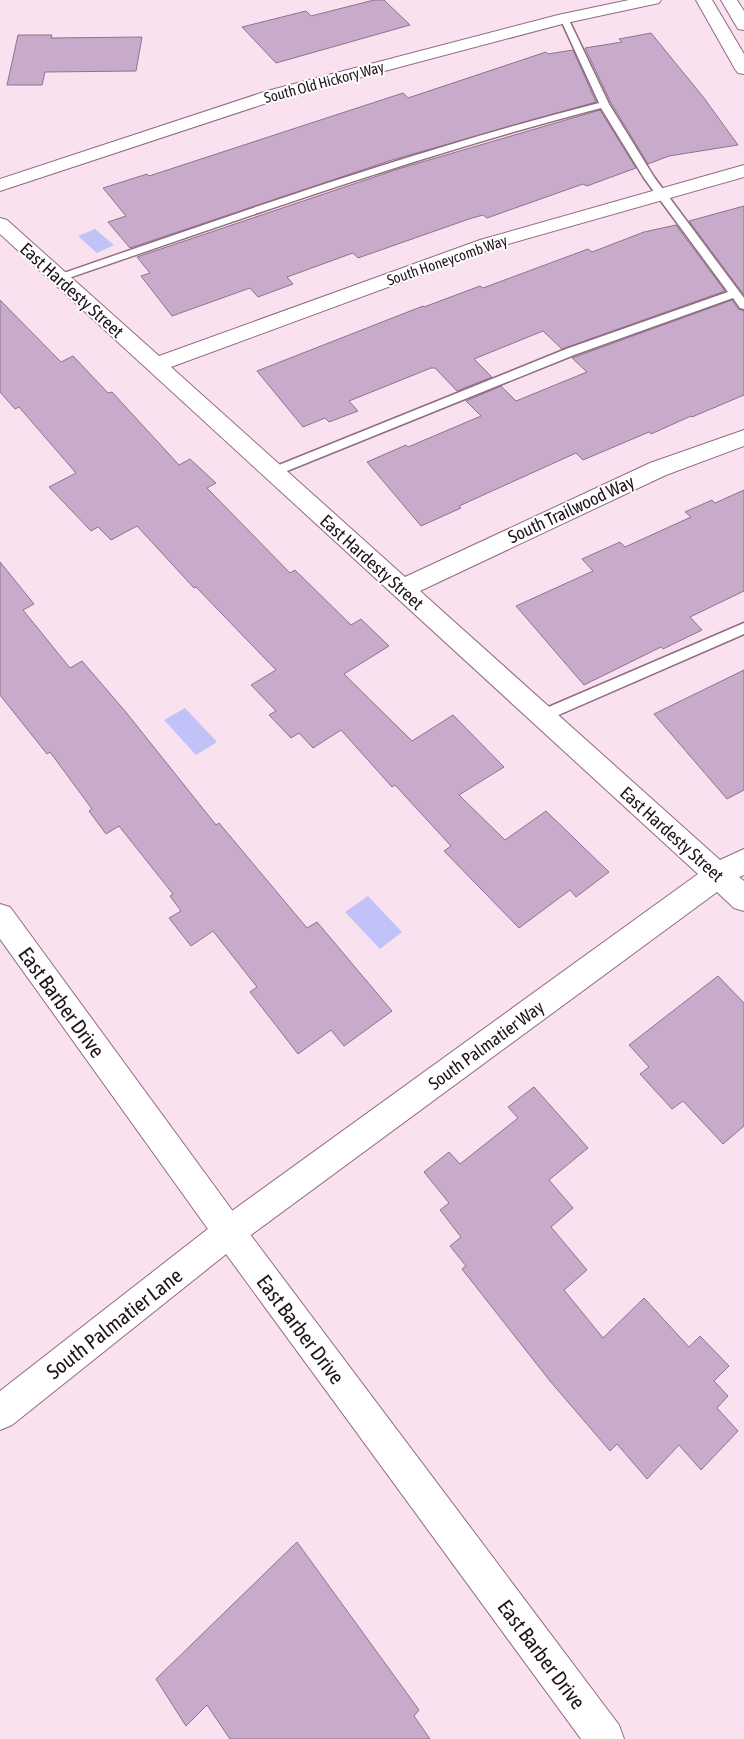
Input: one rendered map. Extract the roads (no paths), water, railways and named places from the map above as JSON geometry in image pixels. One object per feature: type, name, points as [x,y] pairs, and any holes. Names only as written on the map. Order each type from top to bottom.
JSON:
[{"type":"street","name":"South Old Hickory Way","points":[[0,185],[273,95],[564,18],[653,0]]},
{"type":"street","points":[[704,0],[744,69]]},
{"type":"street","points":[[729,0],[744,26]]},
{"type":"street","name":"South Honeycomb Way","points":[[155,365],[487,244],[744,171]]},
{"type":"street","name":"East Hardesty Street","points":[[0,224],[744,899]]},
{"type":"street","name":"South Trailwood Way","points":[[402,589],[658,469],[744,438]]},
{"type":"street","name":"South Palmatier Way","points":[[229,1232],[718,875],[744,861]]},
{"type":"street","name":"East Barber Drive","points":[[0,916],[229,1232],[605,1739]]},
{"type":"street","name":"South Palmatier Lane","points":[[0,1413],[229,1232]]},
{"type":"lane","points":[[564,18],[604,104],[660,194],[744,306]]},
{"type":"lane","points":[[59,278],[317,189],[538,121],[604,104]]},
{"type":"lane","points":[[273,472],[570,352],[734,294]]},
{"type":"lane","points":[[542,716],[744,628]]},
{"type":"water","points":[[95,229],[114,245],[97,253],[78,236]]},
{"type":"water","points":[[185,708],[217,742],[196,755],[164,720]]},
{"type":"water","points":[[368,896],[402,932],[380,949],[345,912]]}]
